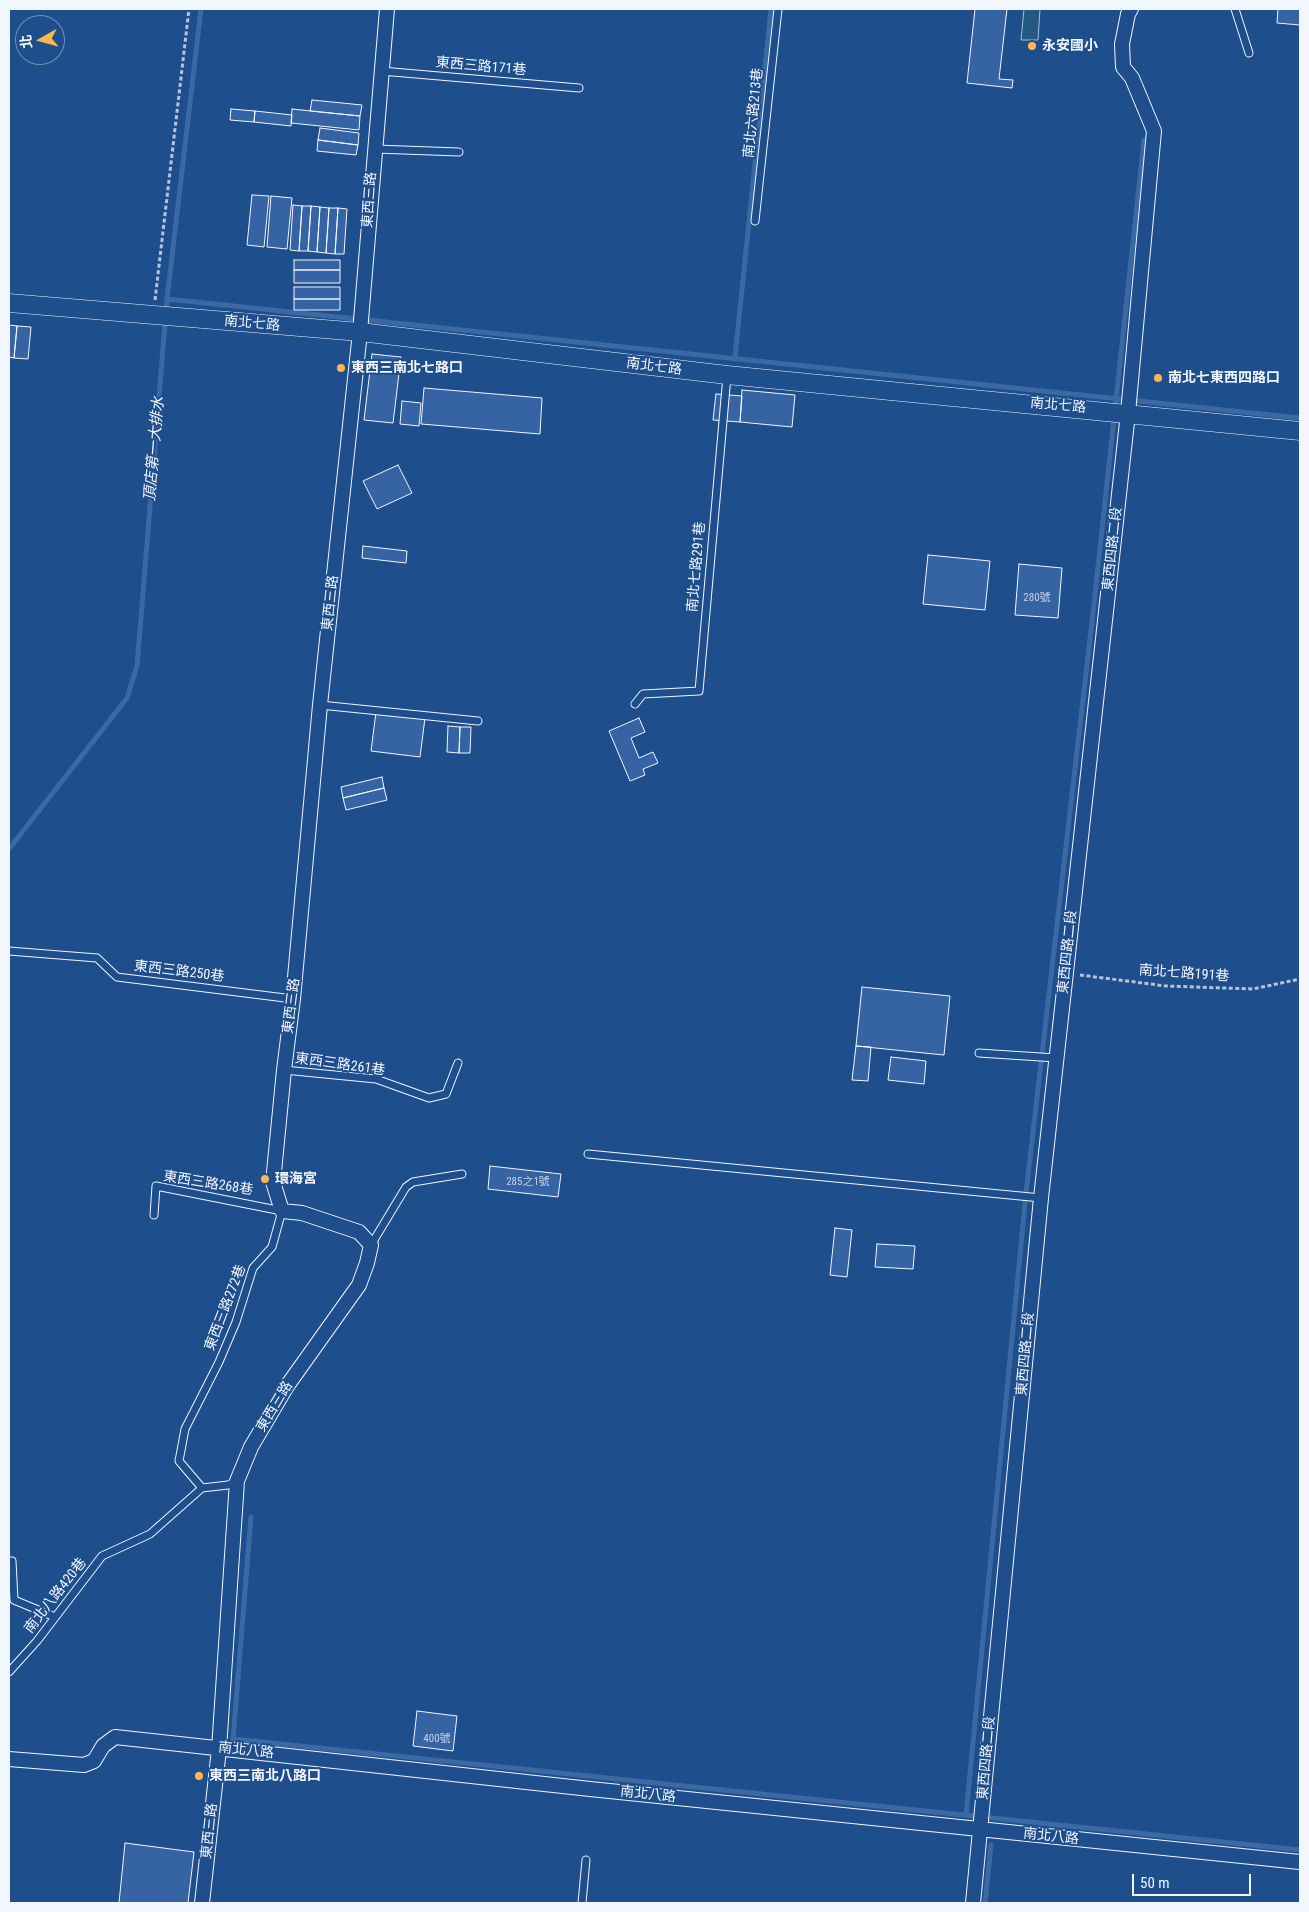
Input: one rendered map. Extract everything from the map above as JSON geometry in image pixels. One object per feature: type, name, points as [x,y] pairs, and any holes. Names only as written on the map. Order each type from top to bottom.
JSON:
[{"type":"street","name":"東西三路","points":[[282,1211],[273,1182],[293,999],[320,705],[360,332],[387,9]]},
{"type":"street","name":"東西四路二段","points":[[973,1903],[1041,1198],[1128,413],[1154,131],[1132,78],[1123,67],[1122,44],[1128,14],[1131,9]]},
{"type":"street","name":"南北七路","points":[[9,303],[360,332],[727,375],[1300,431]]},
{"type":"street","points":[[282,1211],[302,1213],[359,1232],[371,1244]]},
{"type":"street","name":"東西三路","points":[[202,1903],[219,1748],[237,1481],[251,1447],[287,1386],[359,1285],[371,1244]]},
{"type":"street","name":"南北八路","points":[[9,1759],[84,1765],[94,1761],[104,1746],[116,1737],[980,1830],[1300,1862]]},
{"type":"lane","name":"南北六路213巷","points":[[755,221],[778,9]]},
{"type":"lane","points":[[1235,9],[1249,53]]},
{"type":"lane","name":"東西三路171巷","points":[[381,72],[579,88]]},
{"type":"lane","points":[[374,149],[459,152]]},
{"type":"lane","name":"南北七路291巷","points":[[635,704],[643,694],[699,691],[727,375]]},
{"type":"lane","points":[[320,705],[478,721]]},
{"type":"lane","name":"東西三路250巷","points":[[9,951],[97,958],[117,977],[293,999]]},
{"type":"lane","points":[[979,1054],[1056,1058]]},
{"type":"lane","name":"東西三路261巷","points":[[284,1070],[376,1079],[429,1098],[446,1094],[458,1063]]},
{"type":"lane","points":[[588,1154],[1041,1198]]},
{"type":"lane","points":[[371,1244],[406,1187],[413,1182],[462,1174]]},
{"type":"lane","name":"東西三路268巷","points":[[154,1215],[156,1186],[282,1211]]},
{"type":"lane","name":"東西三路272巷","points":[[202,1488],[179,1461],[185,1429],[219,1362],[236,1322],[253,1268],[272,1247],[282,1211]]},
{"type":"lane","points":[[202,1488],[228,1486],[237,1481]]},
{"type":"lane","name":"南北八路420巷","points":[[9,1672],[37,1641],[102,1556],[150,1534],[202,1488]]},
{"type":"lane","points":[[9,1561],[12,1561],[14,1600],[55,1617]]},
{"type":"lane","points":[[582,1903],[586,1860]]},
{"type":"path","points":[[154,316],[189,9]]},
{"type":"path","name":"南北七路191巷","points":[[1065,974],[1166,986],[1253,989],[1300,979]]},
{"type":"shaded area","points":[[1024,9],[1040,9],[1038,40],[1021,40]]},
{"type":"building","points":[[975,9],[1007,9],[999,79],[1013,80],[1012,88],[967,83]]},
{"type":"building","points":[[1278,9],[1300,9],[1300,25],[1277,23]]},
{"type":"building","points":[[312,100],[362,105],[360,116],[310,111]]},
{"type":"building","points":[[231,109],[255,111],[254,122],[230,120]]},
{"type":"building","points":[[292,109],[360,116],[359,130],[291,123]]},
{"type":"building","points":[[255,111],[292,115],[291,126],[254,122]]},
{"type":"building","points":[[320,128],[359,133],[358,145],[318,140]]},
{"type":"building","points":[[318,140],[358,145],[356,155],[317,151]]},
{"type":"building","points":[[252,195],[269,196],[264,247],[247,245]]},
{"type":"building","points":[[271,196],[292,198],[287,249],[267,247]]},
{"type":"building","points":[[293,205],[302,206],[299,251],[290,250]]},
{"type":"building","points":[[302,206],[311,206],[308,251],[299,251]]},
{"type":"building","points":[[311,206],[320,207],[317,252],[308,251]]},
{"type":"building","points":[[320,207],[329,208],[326,253],[317,252]]},
{"type":"building","points":[[329,208],[338,208],[335,254],[326,253]]},
{"type":"building","points":[[338,208],[347,209],[344,254],[335,254]]},
{"type":"building","points":[[294,260],[340,260],[340,270],[294,270]]},
{"type":"building","points":[[294,270],[340,270],[340,283],[294,283]]},
{"type":"building","points":[[294,287],[340,287],[340,299],[294,299]]},
{"type":"building","points":[[294,299],[340,299],[340,310],[294,310]]},
{"type":"building","points":[[9,325],[17,326],[14,358],[9,357]]},
{"type":"building","points":[[17,326],[31,327],[28,359],[14,358]]},
{"type":"building","points":[[372,354],[401,357],[393,423],[364,420]]},
{"type":"building","points":[[424,388],[542,398],[540,434],[421,424]]},
{"type":"building","points":[[742,390],[795,395],[792,427],[740,422]]},
{"type":"building","points":[[716,394],[742,396],[740,422],[713,420]]},
{"type":"building","points":[[402,401],[421,403],[419,426],[400,424]]},
{"type":"building","points":[[398,465],[412,493],[377,509],[363,481]]},
{"type":"building","points":[[363,546],[407,551],[406,563],[362,558]]},
{"type":"building","points":[[928,555],[990,561],[985,610],[923,604]]},
{"type":"building","points":[[1019,564],[1062,568],[1058,618],[1015,615]]},
{"type":"building","points":[[376,712],[425,718],[420,757],[371,751]]},
{"type":"building","points":[[639,718],[645,732],[631,738],[639,758],[653,752],[658,763],[643,769],[645,775],[630,781],[609,731]]},
{"type":"building","points":[[448,726],[460,727],[459,753],[447,752]]},
{"type":"building","points":[[460,727],[471,727],[470,753],[459,753]]},
{"type":"building","points":[[382,777],[384,788],[343,798],[341,787]]},
{"type":"building","points":[[384,788],[387,800],[346,810],[343,798]]},
{"type":"building","points":[[862,987],[950,996],[944,1055],[856,1046]]},
{"type":"building","points":[[856,1046],[871,1047],[868,1081],[852,1080]]},
{"type":"building","points":[[891,1057],[926,1061],[924,1084],[888,1080]]},
{"type":"building","points":[[490,1166],[561,1174],[558,1197],[488,1189]]},
{"type":"building","points":[[835,1228],[852,1230],[847,1277],[830,1275]]},
{"type":"building","points":[[877,1244],[915,1246],[913,1269],[875,1267]]},
{"type":"building","points":[[417,1711],[457,1716],[453,1751],[413,1746]]},
{"type":"building","points":[[125,1843],[194,1852],[188,1903],[119,1903]]},
{"type":"waterway","name":"頂店第一大排水","points":[[9,849],[127,698],[137,666],[167,299],[201,9]]},
{"type":"waterway","points":[[735,357],[771,9]]},
{"type":"waterway","points":[[966,1815],[1026,1193],[1094,604],[1144,140]]},
{"type":"waterway","points":[[167,299],[1300,418]]},
{"type":"waterway","points":[[251,1517],[233,1739],[1300,1850]]},
{"type":"waterway","points":[[985,1903],[991,1845]]},
{"type":"place","name":"永安國小","points":[[1032,46]]},
{"type":"place","name":"東西三南北七路口","points":[[341,368]]},
{"type":"place","name":"南北七東西四路口","points":[[1158,378]]},
{"type":"place","name":"環海宮","points":[[265,1179]]},
{"type":"place","name":"東西三南北八路口","points":[[199,1776]]}]
